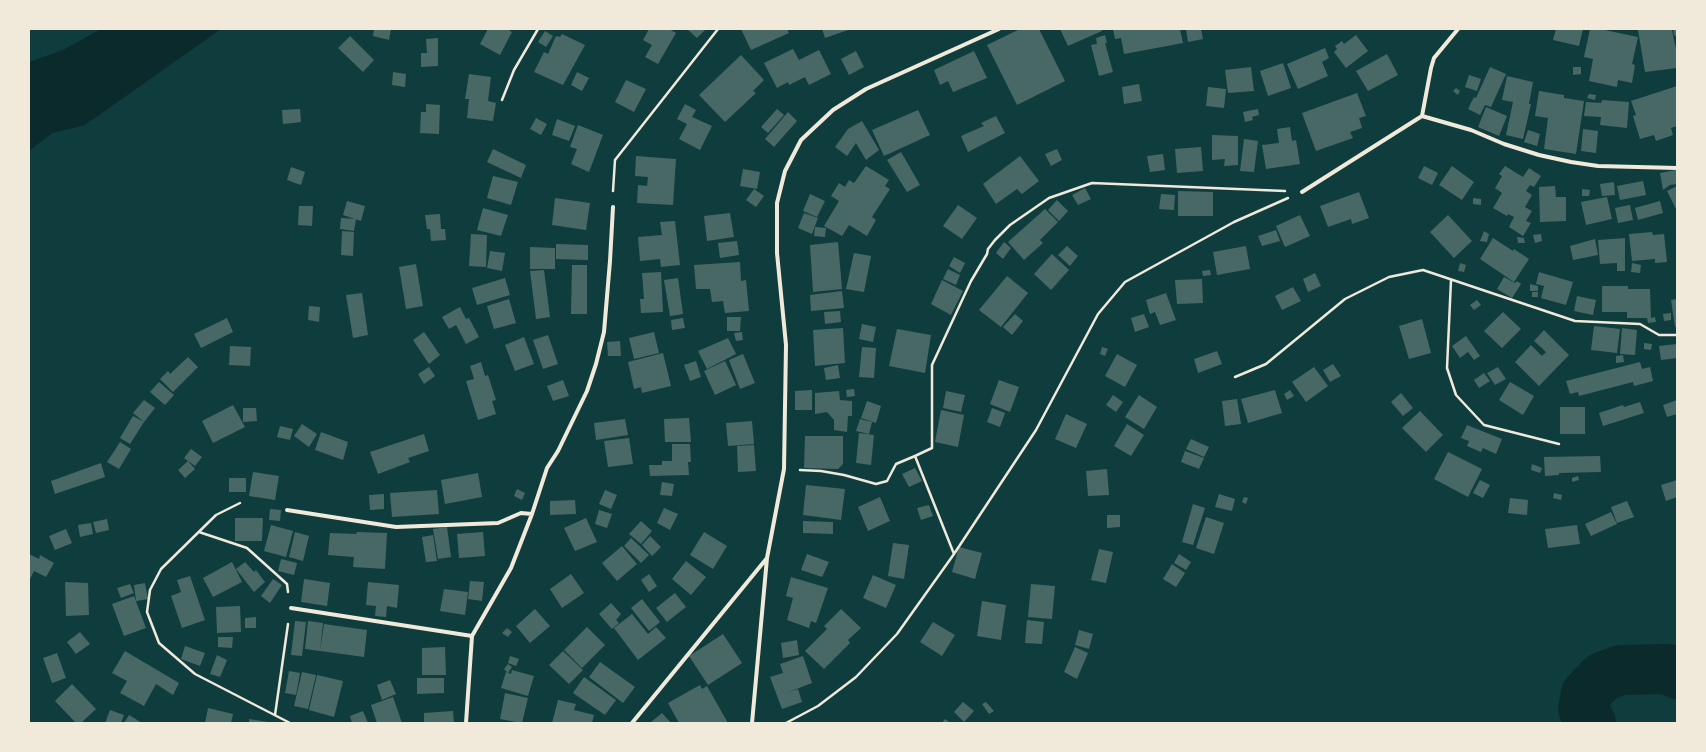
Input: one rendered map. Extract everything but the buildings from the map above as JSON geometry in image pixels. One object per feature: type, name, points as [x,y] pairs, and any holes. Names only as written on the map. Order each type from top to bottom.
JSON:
[{"type":"street","points":[[752,723],[768,558],[784,470],[786,345],[777,253],[776,203],[784,172],[801,140],[833,110],[866,89],[999,29]]},
{"type":"street","points":[[1302,192],[1422,116],[1429,74],[1434,58],[1458,29]]},
{"type":"street","points":[[1422,116],[1471,130],[1504,144],[1539,155],[1571,162],[1598,166],[1677,168]]},
{"type":"street","points":[[466,723],[472,636],[511,568],[532,514],[547,468],[558,451],[587,391],[596,364],[604,332],[610,261],[612,207]]},
{"type":"street","points":[[287,510],[396,527],[498,523],[521,513],[532,514]]},
{"type":"street","points":[[632,723],[768,558]]},
{"type":"street","points":[[291,608],[472,636]]},
{"type":"path","points":[[502,100],[514,70],[538,29]]},
{"type":"path","points":[[612,207],[615,160],[718,29]]},
{"type":"path","points":[[784,470],[821,471],[876,484],[887,481],[896,464],[932,448],[932,365],[971,281],[987,254],[988,249],[995,240],[1010,225],[1049,198],[1092,184],[1302,192]]},
{"type":"path","points":[[786,723],[818,706],[856,677],[897,634],[954,554],[1036,430],[1098,314],[1124,282],[1234,222],[1302,192]]},
{"type":"path","points":[[1235,377],[1266,364],[1345,299],[1389,277],[1423,270],[1575,321],[1640,324],[1659,335],[1677,335]]},
{"type":"path","points":[[1451,280],[1448,368],[1456,395],[1484,425],[1559,444]]},
{"type":"path","points":[[915,456],[954,554]]},
{"type":"path","points":[[240,503],[216,515],[161,569],[150,590],[147,612],[159,643],[195,674],[290,723]]},
{"type":"path","points":[[199,532],[247,548],[287,584],[291,608],[275,715]]},
{"type":"water","points":[[101,29],[221,29],[85,125],[52,133],[29,151],[29,62],[63,50]]},
{"type":"waterway","points":[[1591,723],[1583,709],[1586,694],[1602,677],[1621,670],[1668,669],[1677,674]]}]
